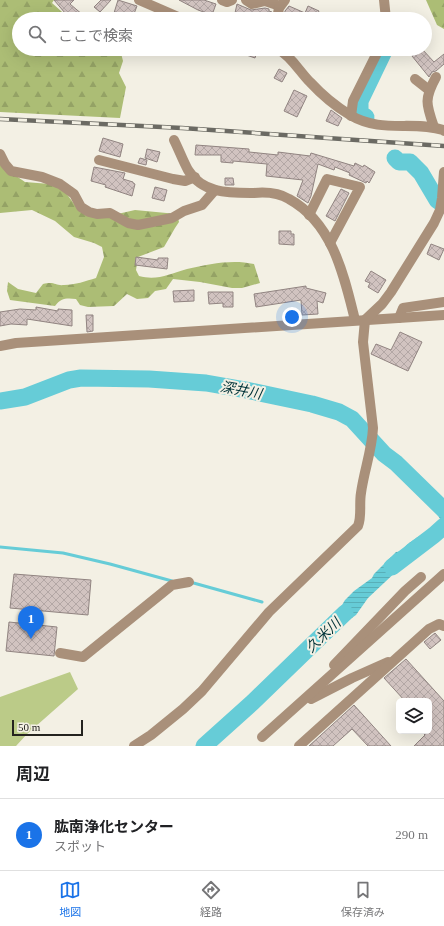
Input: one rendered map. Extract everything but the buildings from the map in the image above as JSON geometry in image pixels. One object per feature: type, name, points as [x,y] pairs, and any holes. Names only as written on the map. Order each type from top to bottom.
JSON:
[{"type":"street","points":[[139,0],[167,12]]},
{"type":"street","points":[[222,0],[227,2],[232,0]]},
{"type":"street","points":[[246,0],[252,4],[264,1],[282,3]]},
{"type":"street","points":[[384,0],[385,12]]},
{"type":"street","points":[[286,56],[309,82],[331,102],[351,116],[365,123],[381,126],[434,127],[444,131]]},
{"type":"street","points":[[351,116],[353,101],[376,56]]},
{"type":"street","points":[[434,127],[427,107],[429,90],[436,77]]},
{"type":"street","points":[[415,79],[429,90]]},
{"type":"street","points":[[134,746],[151,735],[183,710],[202,691],[269,612],[358,526],[360,521],[359,503],[373,438],[360,320],[340,264],[318,223],[288,198],[265,192],[224,192],[209,189],[189,171],[174,140]]},
{"type":"street","points":[[0,154],[5,164],[11,170],[42,177],[60,184],[74,194],[81,207],[89,212],[97,214],[110,213],[128,223],[138,225],[172,218],[184,211],[202,205],[215,190]]},
{"type":"street","points":[[99,160],[173,179],[185,181],[195,178]]},
{"type":"street","points":[[360,320],[382,304],[434,223],[440,210],[444,172]]},
{"type":"street","points":[[309,215],[327,179],[360,187],[330,243]]},
{"type":"street","points":[[434,223],[444,213]]},
{"type":"street","points":[[434,223],[444,217]]},
{"type":"street","points":[[399,318],[403,308],[444,302]]},
{"type":"street","points":[[0,346],[16,343],[130,337],[444,315]]},
{"type":"street","points":[[262,737],[444,574]]},
{"type":"street","points":[[258,746],[262,737],[405,591],[421,577]]},
{"type":"street","points":[[60,653],[83,657],[172,585],[189,582]]},
{"type":"street","points":[[299,746],[429,629],[443,623]]},
{"type":"street","points":[[296,706],[399,655]]},
{"type":"green space","points":[[0,0],[54,0],[52,3],[62,12],[12,12],[12,56],[122,56],[123,61],[119,73],[126,87],[120,118],[0,112]]},
{"type":"green space","points":[[426,0],[444,0],[444,29],[437,25]]},
{"type":"green space","points":[[0,158],[6,169],[25,182],[50,184],[63,189],[78,209],[113,215],[135,210],[177,214],[179,222],[164,247],[138,257],[136,270],[139,276],[152,278],[169,275],[204,265],[237,262],[254,264],[260,283],[242,288],[232,288],[173,279],[166,289],[155,291],[148,298],[137,299],[127,294],[114,306],[88,307],[80,305],[76,299],[62,300],[55,306],[10,300],[7,291],[8,282],[18,289],[36,293],[43,284],[50,283],[61,285],[80,283],[96,278],[104,257],[102,247],[74,237],[55,221],[32,210],[0,213]]},
{"type":"green space","points":[[70,672],[78,689],[27,734],[16,746],[0,746],[0,697]]},
{"type":"water","points":[[437,497],[444,502],[444,527],[426,538],[414,543],[411,548],[408,564],[403,568],[401,567],[368,598],[356,615],[330,634],[330,623],[345,600],[354,591],[372,578],[374,574],[396,552],[400,551],[407,544],[442,522],[430,503]]},
{"type":"waterway","points":[[366,117],[360,113],[360,101],[382,56]]},
{"type":"waterway","points":[[395,158],[399,162],[410,162],[421,173],[437,200],[444,205]]},
{"type":"waterway","name":"深井川","points":[[0,401],[25,397],[69,380],[81,378],[149,379],[206,383],[312,404],[339,412],[352,419],[384,454],[396,463],[444,510]]},
{"type":"waterway","name":"久米川","points":[[392,567],[444,526]]},
{"type":"waterway","points":[[0,547],[63,553],[172,581]]},
{"type":"waterway","points":[[190,582],[262,602]]},
{"type":"waterway","name":"久米川","points":[[204,746],[253,702],[345,613]]},
{"type":"railway","points":[[0,119],[182,128],[444,146]]},
{"type":"place","name":"肱南浄化センター","points":[[31,639]]}]
